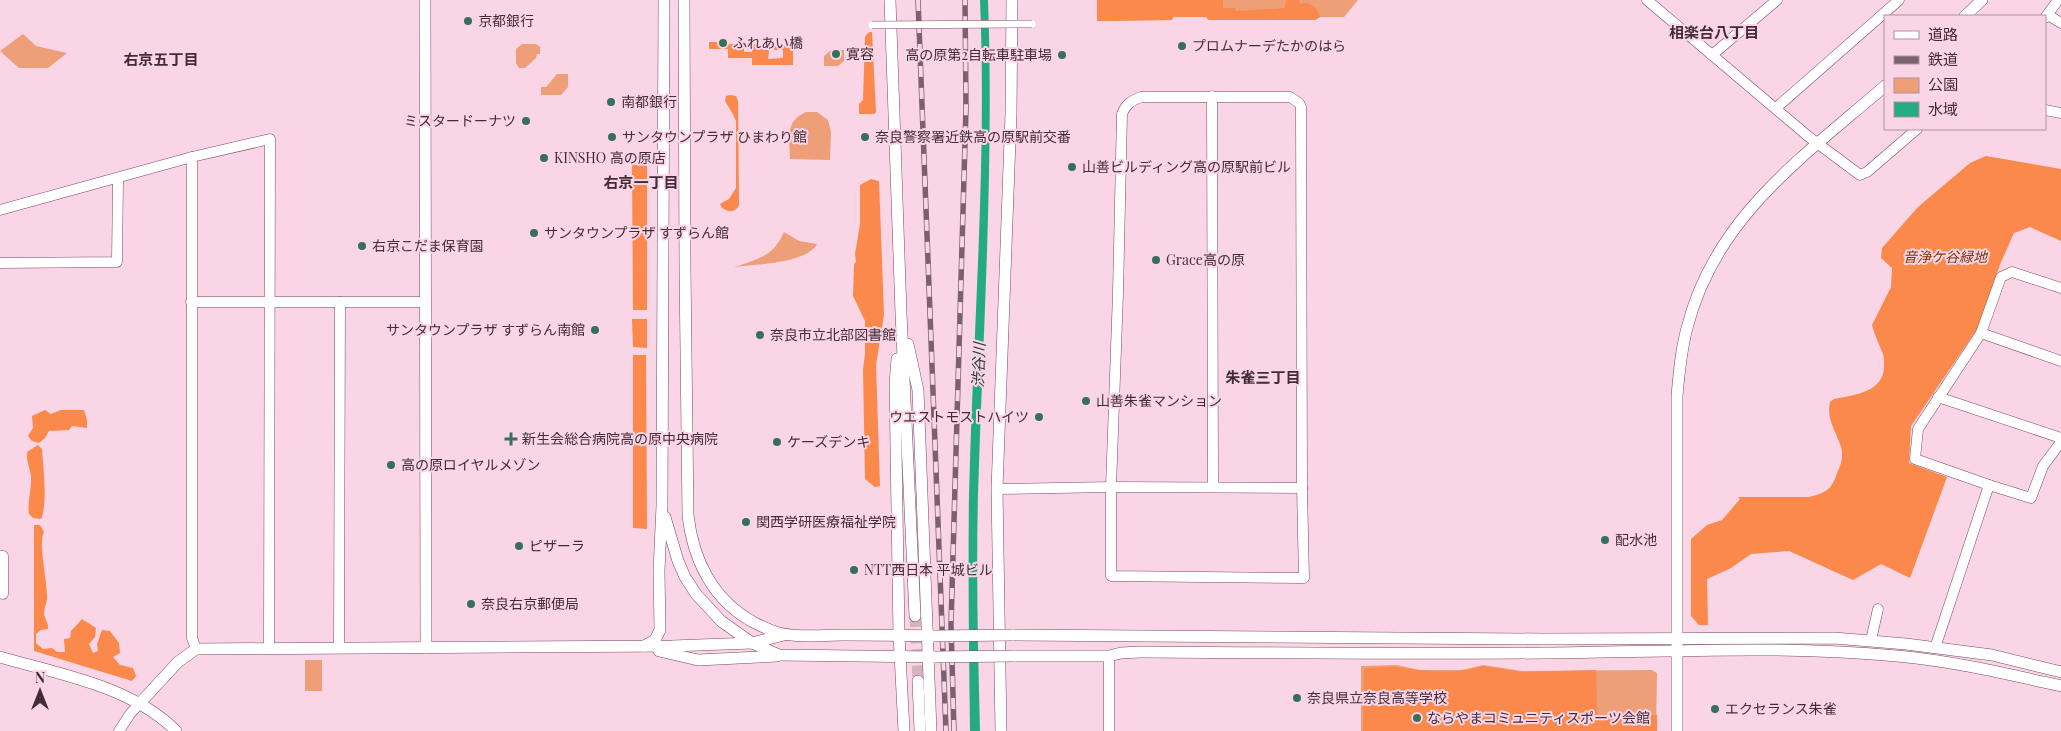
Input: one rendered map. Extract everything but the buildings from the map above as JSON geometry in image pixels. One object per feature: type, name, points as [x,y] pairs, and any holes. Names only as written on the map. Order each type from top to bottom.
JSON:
[{"type":"street","points":[[425,0],[426,648]]},
{"type":"street","points":[[643,647],[654,640],[660,630],[664,0]]},
{"type":"street","points":[[684,0],[685,277],[688,515],[690,533],[702,570],[712,587],[725,601],[746,618],[775,632],[788,635]]},
{"type":"street","points":[[890,0],[901,313],[915,616]]},
{"type":"street","points":[[1000,731],[997,489],[1011,113],[1012,0]]},
{"type":"street","points":[[1647,0],[1818,144],[1860,176],[1916,130]]},
{"type":"street","points":[[1712,55],[1775,0]]},
{"type":"street","points":[[1776,108],[1899,0]]},
{"type":"street","points":[[1966,15],[1982,0]]},
{"type":"street","points":[[2058,0],[2046,16],[2061,23]]},
{"type":"street","points":[[872,25],[1032,24]]},
{"type":"street","points":[[1677,731],[1677,396],[1680,359],[1687,327],[1706,275],[1718,252],[1741,220],[1774,183],[1884,87]]},
{"type":"street","points":[[1212,96],[1213,488]]},
{"type":"street","points":[[1141,97],[1290,97],[1299,103],[1301,107],[1304,578],[1111,576],[1110,487],[1118,293],[1122,114],[1125,107],[1131,101],[1141,97]]},
{"type":"street","points":[[2046,110],[2061,113]]},
{"type":"street","points":[[0,210],[118,179],[192,157],[270,139],[268,302],[269,648]]},
{"type":"street","points":[[192,157],[192,638],[196,649]]},
{"type":"street","points":[[0,263],[117,262],[118,179]]},
{"type":"street","points":[[2061,288],[2012,272],[2002,277],[1981,334],[1918,429],[1915,460],[2031,498],[2043,466],[2061,442]]},
{"type":"street","points":[[191,302],[425,302]]},
{"type":"street","points":[[339,648],[340,302]]},
{"type":"street","points":[[901,313],[895,384],[899,635],[904,731]]},
{"type":"street","points":[[901,313],[918,390],[931,636],[931,731]]},
{"type":"street","points":[[1981,334],[2061,361]]},
{"type":"street","points":[[1938,397],[2061,438]]},
{"type":"street","points":[[1935,648],[1989,485]]},
{"type":"street","points":[[997,489],[1110,487],[1302,488]]},
{"type":"street","points":[[662,506],[672,546],[688,583],[709,610],[721,622],[752,644],[773,653],[788,656]]},
{"type":"street","points":[[0,556],[3,556],[3,594]]},
{"type":"street","points":[[1871,640],[1878,609]]},
{"type":"street","points":[[732,658],[747,650],[752,644],[753,631],[746,618]]},
{"type":"street","points":[[119,731],[130,714],[178,662],[196,649],[643,647],[752,644],[776,636],[788,635],[1542,639],[1804,637],[1871,640],[1992,655],[2061,672]]},
{"type":"street","points":[[643,647],[698,660],[788,656],[1109,656],[1140,652],[1322,654],[1676,650],[1824,651],[1898,656],[1979,667],[2061,686]]},
{"type":"street","points":[[1109,656],[1109,731]]},
{"type":"street","points":[[0,657],[107,688],[140,704],[166,721],[176,731]]},
{"type":"street","points":[[918,681],[920,731]]},
{"type":"green space","points":[[1097,0],[1358,0],[1344,17],[1320,17],[1315,20],[1209,20],[1206,17],[1173,17],[1172,20],[1097,21]]},
{"type":"green space","points":[[1097,0],[1223,0],[1223,8],[1235,8],[1236,11],[1285,8],[1286,0],[1299,0],[1300,4],[1307,3],[1313,6],[1320,17],[1315,20],[1209,20],[1206,17],[1173,17],[1172,20],[1097,21]]},
{"type":"green space","points":[[872,32],[876,112],[874,114],[859,114],[859,104],[863,100],[865,37]]},
{"type":"green space","points":[[23,34],[36,46],[67,53],[48,68],[19,68],[0,51]]},
{"type":"green space","points":[[709,42],[717,42],[718,45],[744,43],[744,52],[752,52],[752,44],[770,44],[768,59],[783,58],[783,50],[774,50],[774,46],[793,46],[793,65],[752,65],[752,58],[728,58],[728,49],[709,49]]},
{"type":"green space","points":[[522,44],[536,44],[540,47],[540,54],[537,54],[536,58],[525,68],[519,68],[516,63],[516,49]]},
{"type":"green space","points":[[831,50],[844,50],[844,61],[838,66],[824,66],[824,56]]},
{"type":"green space","points":[[557,74],[568,74],[568,87],[561,95],[541,95],[541,87],[546,87]]},
{"type":"green space","points":[[726,96],[736,96],[738,101],[739,205],[736,209],[730,211],[722,208],[720,204],[729,199],[736,188],[736,121],[725,101]]},
{"type":"green space","points":[[806,112],[817,112],[828,120],[831,132],[830,160],[790,159],[789,138],[791,126],[799,116]]},
{"type":"green space","name":"音浄ケ谷緑地","points":[[1986,156],[2061,169],[2061,241],[2030,227],[2014,233],[2001,262],[1977,329],[1911,426],[1909,463],[1947,477],[1910,578],[1881,564],[1853,580],[1789,551],[1751,554],[1731,568],[1707,579],[1708,625],[1699,625],[1691,616],[1691,539],[1707,525],[1722,520],[1740,499],[1738,497],[1809,497],[1822,493],[1830,487],[1840,466],[1842,454],[1830,419],[1830,402],[1834,399],[1867,391],[1879,382],[1883,375],[1883,356],[1872,325],[1891,287],[1892,268],[1881,258],[1882,248],[1918,207],[1970,163]]},
{"type":"green space","points":[[632,165],[647,165],[647,310],[633,310]]},
{"type":"green space","points":[[871,179],[879,181],[884,315],[876,365],[880,486],[875,487],[865,479],[863,369],[865,321],[853,296],[854,264],[856,262],[855,254],[860,224],[860,185]]},
{"type":"green space","points":[[784,232],[799,241],[817,244],[811,251],[802,256],[767,264],[734,267],[770,252]]},
{"type":"green space","points":[[632,319],[647,319],[647,348],[633,347]]},
{"type":"green space","points":[[633,355],[646,355],[647,529],[633,528]]},
{"type":"green space","points":[[45,410],[51,414],[61,410],[84,410],[87,428],[72,426],[69,430],[49,431],[39,443],[32,441],[28,436],[33,428],[32,416]]},
{"type":"green space","points":[[38,445],[42,449],[44,485],[44,504],[41,519],[33,518],[29,514],[31,476],[27,452]]},
{"type":"green space","points":[[34,525],[40,525],[44,532],[42,537],[42,553],[47,597],[44,614],[48,627],[48,629],[41,630],[36,634],[36,643],[43,649],[52,648],[57,652],[65,652],[64,639],[70,638],[71,631],[82,619],[96,628],[95,637],[89,644],[93,653],[98,651],[97,644],[102,630],[110,631],[119,643],[120,653],[113,657],[120,665],[133,668],[136,676],[132,681],[34,651]]},
{"type":"green space","points":[[305,660],[322,660],[322,691],[305,691]]},
{"type":"green space","points":[[1397,665],[1419,670],[1462,670],[1483,665],[1522,671],[1652,670],[1657,673],[1656,731],[1361,731],[1361,666]]},
{"type":"green space","points":[[1483,666],[1522,672],[1596,670],[1597,716],[1657,715],[1657,731],[1363,731],[1364,668],[1392,667],[1429,671],[1460,671]]},
{"type":"water","name":"渋谷川","points":[[980,0],[988,0],[990,124],[977,524],[980,731],[970,731],[969,494],[981,185],[982,62]]},
{"type":"tunnel","points":[[915,616],[918,681]]},
{"type":"railway","points":[[918,0],[946,731]]},
{"type":"railway","points":[[954,731],[951,625],[966,108],[965,0]]},
{"type":"place","name":"京都銀行","points":[[468,21]]},
{"type":"place","name":"ふれあい橋","points":[[723,43]]},
{"type":"place","name":"プロムナーデたかのはら","points":[[1182,46]]},
{"type":"place","name":"寛容","points":[[836,54]]},
{"type":"place","name":"高の原第2自転車駐車場","points":[[1062,55]]},
{"type":"place","name":"南都銀行","points":[[611,102]]},
{"type":"place","name":"ミスタードーナツ","points":[[526,121]]},
{"type":"place","name":"サンタウンプラザ ひまわり館","points":[[612,137]]},
{"type":"place","name":"奈良警察署近鉄高の原駅前交番","points":[[865,137]]},
{"type":"place","name":"KINSHO 高の原店","points":[[544,158]]},
{"type":"place","name":"山善ビルディング高の原駅前ビル","points":[[1072,167]]},
{"type":"place","name":"サンタウンプラザ すずらん館","points":[[534,233]]},
{"type":"place","name":"右京こだま保育園","points":[[362,246]]},
{"type":"place","name":"Grace高の原","points":[[1156,260]]},
{"type":"place","name":"サンタウンプラザ すずらん南館","points":[[595,330]]},
{"type":"place","name":"奈良市立北部図書館","points":[[760,335]]},
{"type":"place","name":"山善朱雀マンション","points":[[1086,401]]},
{"type":"place","name":"ウエストモストハイツ","points":[[1039,417]]},
{"type":"place","name":"新生会総合病院高の原中央病院","points":[[511,439]]},
{"type":"place","name":"ケーズデンキ","points":[[777,442]]},
{"type":"place","name":"高の原ロイヤルメゾン","points":[[391,465]]},
{"type":"place","name":"関西学研医療福祉学院","points":[[746,522]]},
{"type":"place","name":"配水池","points":[[1605,540]]},
{"type":"place","name":"ピザーラ","points":[[519,546]]},
{"type":"place","name":"NTT西日本 平城ビル","points":[[854,570]]},
{"type":"place","name":"奈良右京郵便局","points":[[471,604]]},
{"type":"place","name":"奈良県立奈良高等学校","points":[[1297,698]]},
{"type":"place","name":"エクセランス朱雀","points":[[1715,709]]},
{"type":"place","name":"ならやまコミュニティスポーツ会館","points":[[1417,718]]},
{"type":"district","name":"相楽台八丁目","points":[[1714,33]]},
{"type":"district","name":"右京五丁目","points":[[161,60]]},
{"type":"district","name":"右京一丁目","points":[[641,183]]},
{"type":"district","name":"朱雀三丁目","points":[[1263,378]]}]
